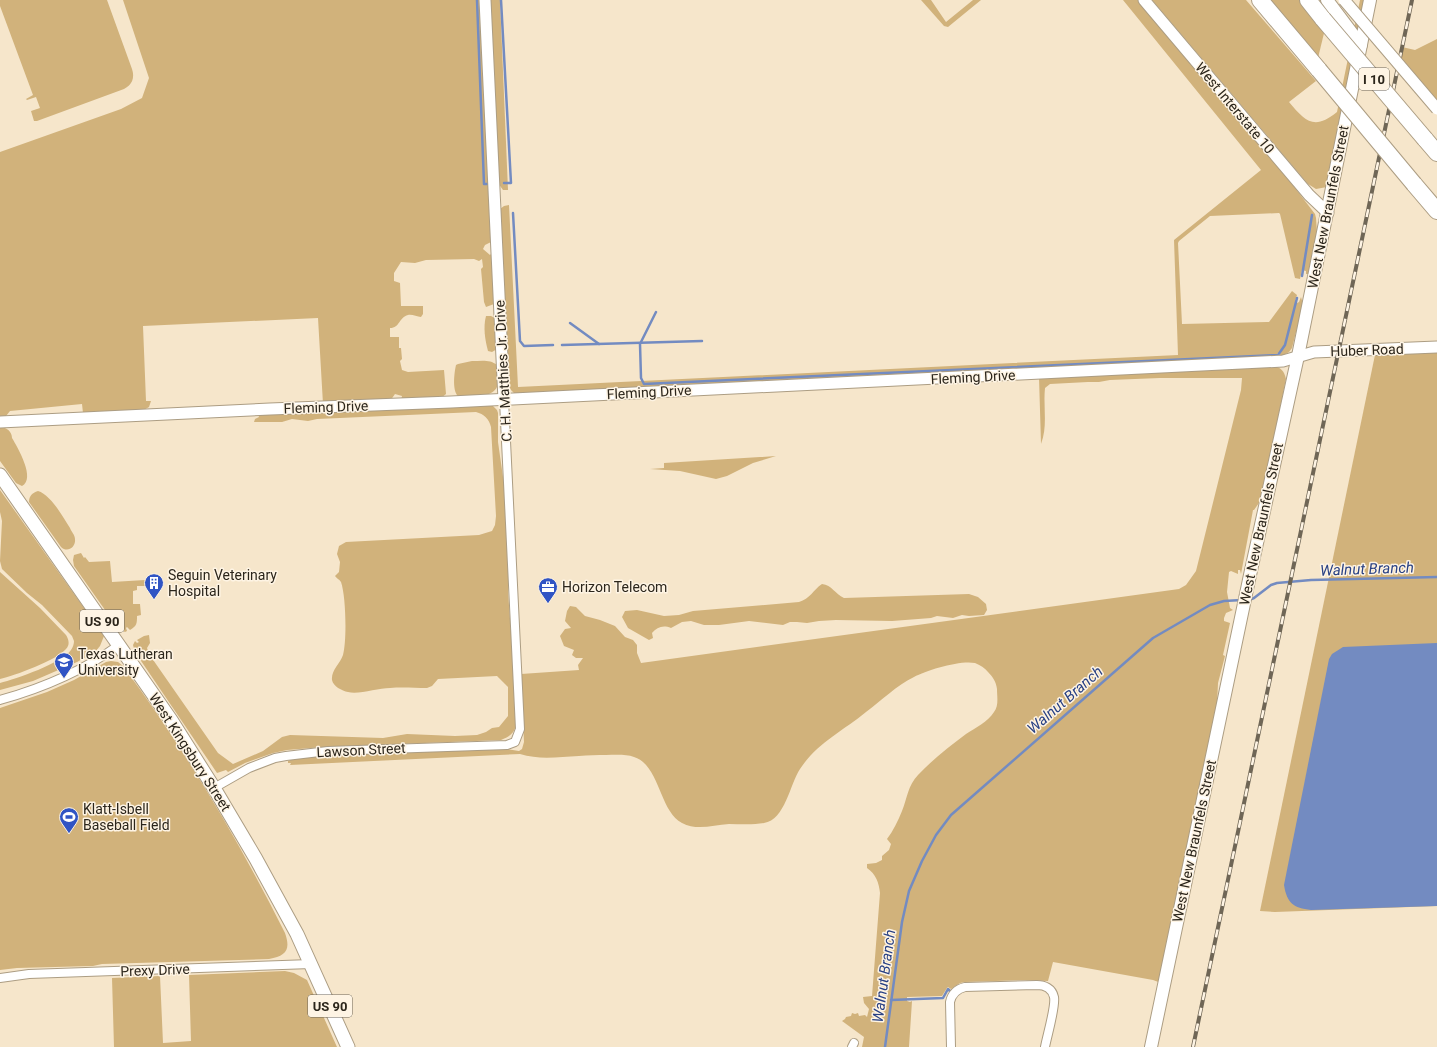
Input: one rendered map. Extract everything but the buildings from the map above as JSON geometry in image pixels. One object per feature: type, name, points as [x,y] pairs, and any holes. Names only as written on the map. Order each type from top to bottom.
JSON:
[{"type":"highway","name":"I 10","points":[[1260,0],[1437,210]]},
{"type":"highway","name":"I 10","points":[[1308,0],[1437,153]]},
{"type":"main road","points":[[1327,0],[1361,45]]},
{"type":"main road","name":"West New Braunfels Street","points":[[1151,1047],[1250,575],[1328,214],[1370,0]]},
{"type":"main road","name":"West Kingsbury Street","points":[[0,475],[171,720],[214,788],[256,859],[311,964],[348,1047]]},
{"type":"street","name":"C. H. Matthies Jr. Drive","points":[[485,0],[520,729],[515,742]]},
{"type":"street","name":"West Interstate 10","points":[[1144,0],[1309,195],[1328,214]]},
{"type":"street","points":[[1344,0],[1437,109]]},
{"type":"street","name":"Huber Road","points":[[1298,356],[1314,352],[1437,347]]},
{"type":"street","name":"Fleming Drive","points":[[0,422],[270,409],[504,400],[1283,361],[1298,356]]},
{"type":"street","points":[[0,700],[30,691],[76,671],[119,645]]},
{"type":"street","name":"Lawson Street","points":[[214,788],[249,768],[275,758],[286,756],[328,751],[507,745],[515,742]]},
{"type":"street","name":"Prexy Drive","points":[[0,978],[29,974],[95,973],[311,964]]},
{"type":"street","points":[[951,1047],[950,1006],[953,994],[965,987],[1036,985],[1047,988],[1052,992],[1054,1000],[1045,1047]]},
{"type":"shaded area","points":[[0,0],[107,0],[132,69],[133,78],[131,83],[124,89],[34,121],[31,111],[40,108],[36,97],[26,99],[33,95],[0,6]]},
{"type":"shaded area","points":[[123,0],[481,0],[491,242],[485,245],[483,249],[490,255],[492,253],[494,304],[486,307],[484,302],[481,269],[483,267],[482,259],[479,261],[474,259],[426,260],[415,263],[401,262],[394,273],[394,281],[400,283],[401,306],[423,306],[423,314],[421,317],[411,315],[405,316],[396,326],[390,328],[390,337],[399,337],[402,370],[408,372],[444,370],[446,394],[441,398],[401,401],[402,396],[395,394],[390,401],[323,404],[318,318],[143,326],[146,401],[151,401],[149,407],[142,411],[83,413],[82,404],[10,411],[6,416],[0,416],[0,152],[121,109],[142,98],[149,78]]},
{"type":"shaded area","points":[[489,0],[500,0],[508,190],[503,190],[498,183]]},
{"type":"shaded area","points":[[921,0],[931,0],[946,22],[973,0],[981,0],[948,27],[944,26]]},
{"type":"shaded area","points":[[1123,0],[1138,0],[1292,184],[1315,214],[1316,218],[1317,232],[1308,274],[1306,274],[1306,271],[1302,270],[1300,279],[1295,278],[1279,213],[1210,216],[1178,243],[1182,324],[1269,322],[1292,291],[1297,295],[1295,301],[1297,303],[1299,302],[1301,297],[1303,304],[1292,348],[1289,352],[1280,357],[1280,354],[1278,353],[1275,357],[515,394],[508,386],[500,209],[509,205],[518,387],[1178,355],[1174,240],[1261,170]]},
{"type":"shaded area","points":[[1152,0],[1246,0],[1316,81],[1289,102],[1305,119],[1316,122],[1329,118],[1337,112],[1360,0],[1367,0],[1327,187],[1316,189],[1308,184]]},
{"type":"shaded area","points":[[1270,0],[1300,0],[1325,29],[1318,58]]},
{"type":"shaded area","points":[[1437,39],[1437,109],[1399,63],[1402,47],[1415,50]]},
{"type":"shaded area","points":[[486,316],[495,318],[497,349],[492,352],[488,351],[485,338]]},
{"type":"shaded area","points":[[1437,347],[1437,906],[1275,912],[1260,911],[1376,350]]},
{"type":"shaded area","points":[[472,361],[488,361],[497,365],[498,384],[496,389],[487,395],[459,397],[454,387],[456,365]]},
{"type":"shaded area","points":[[1273,366],[1282,370],[1286,379],[1261,500],[1253,510],[1241,574],[1240,570],[1238,570],[1238,574],[1231,571],[1229,572],[1227,592],[1230,608],[1233,610],[1226,613],[1224,618],[1224,621],[1230,623],[1223,655],[1225,656],[1218,683],[1217,705],[1161,983],[1153,980],[1053,962],[1048,981],[1025,980],[960,983],[951,989],[948,987],[942,996],[907,997],[907,1001],[912,1001],[909,1047],[862,1047],[864,1037],[842,1021],[846,1017],[851,1016],[852,1013],[858,1013],[859,1016],[865,1015],[867,1017],[869,1009],[864,1003],[863,997],[872,996],[880,893],[876,879],[873,873],[867,868],[867,864],[876,863],[882,860],[882,856],[889,850],[891,844],[887,839],[899,818],[910,788],[918,775],[947,748],[988,719],[996,710],[996,684],[985,669],[975,663],[969,662],[953,664],[927,671],[895,689],[814,752],[796,776],[782,809],[771,820],[760,824],[729,824],[693,827],[682,823],[674,817],[668,809],[655,778],[649,769],[643,762],[628,755],[592,755],[541,758],[520,754],[290,765],[291,763],[288,763],[288,761],[293,759],[335,754],[507,749],[519,751],[522,749],[524,742],[521,674],[579,670],[578,665],[583,658],[576,658],[572,655],[574,650],[564,646],[560,636],[565,629],[571,628],[565,621],[567,611],[570,606],[576,607],[585,616],[615,626],[625,637],[633,640],[637,645],[637,653],[641,663],[1179,589],[1186,585],[1196,571],[1241,390],[1242,378],[1160,378],[1050,384],[1045,388],[1045,423],[1041,444],[1039,377]]},
{"type":"shaded area","points":[[492,405],[498,413],[498,442],[504,484],[509,572],[508,592],[517,712],[516,726],[513,732],[501,740],[323,747],[287,750],[273,753],[245,763],[228,772],[226,770],[217,773],[135,652],[133,645],[135,641],[137,643],[139,642],[137,640],[149,635],[150,643],[147,648],[149,654],[218,753],[233,764],[263,751],[282,737],[290,735],[383,738],[407,734],[455,736],[477,735],[492,728],[499,727],[508,716],[508,687],[497,676],[438,679],[432,686],[427,688],[385,688],[357,693],[348,692],[341,689],[334,684],[332,680],[334,670],[343,655],[345,640],[345,608],[343,589],[341,582],[335,576],[339,572],[340,562],[337,554],[339,546],[346,542],[479,535],[492,531],[495,525],[496,516],[491,427],[486,417],[476,412],[317,419],[308,421],[292,419],[282,422],[254,422],[255,419],[259,417],[258,414]]},
{"type":"shaded area","points":[[0,427],[7,429],[10,432],[27,470],[26,482],[22,486],[16,483],[0,461]]},
{"type":"shaded area","points":[[776,456],[753,463],[727,476],[716,479],[680,471],[650,469],[664,468],[664,463]]},
{"type":"shaded area","points":[[0,490],[104,636],[100,646],[95,652],[77,662],[33,681],[0,690],[0,683],[49,665],[66,655],[71,650],[74,641],[72,636],[42,605],[2,569],[0,561],[2,521],[0,512]]},
{"type":"shaded area","points":[[38,491],[48,497],[70,528],[75,539],[74,545],[71,549],[66,550],[61,547],[29,502],[31,495]]},
{"type":"shaded area","points":[[81,553],[89,562],[110,561],[112,582],[145,580],[145,586],[137,586],[137,590],[133,591],[133,604],[140,604],[141,615],[137,616],[136,624],[132,629],[130,630],[127,627],[127,631],[125,632],[117,627],[74,566],[74,555]]},
{"type":"shaded area","points":[[0,572],[40,608],[66,635],[69,642],[66,649],[45,663],[15,675],[0,679]]},
{"type":"shaded area","points":[[822,584],[828,586],[844,598],[969,594],[978,597],[986,604],[987,610],[984,615],[962,615],[953,618],[937,616],[931,618],[892,621],[836,620],[807,623],[790,622],[783,625],[749,621],[719,625],[704,625],[691,621],[682,622],[671,628],[658,628],[652,633],[653,638],[649,640],[628,628],[622,617],[625,611],[637,610],[664,616],[679,615],[693,611],[799,602],[809,597]]},
{"type":"shaded area","name":"Texas Lutheran University","points":[[106,662],[118,662],[123,666],[146,697],[189,762],[230,830],[285,933],[287,948],[286,951],[280,956],[269,959],[102,964],[93,966],[17,968],[0,970],[0,708],[47,692],[74,680]]},
{"type":"shaded area","points":[[285,971],[294,973],[307,980],[337,1047],[114,1047],[112,978],[160,976],[163,1043],[191,1041],[189,975]]},
{"type":"water","points":[[1437,643],[1437,906],[1311,910],[1295,906],[1289,900],[1284,885],[1329,659],[1332,654],[1343,647]]},
{"type":"waterway","points":[[477,0],[484,184],[487,184]]},
{"type":"waterway","points":[[501,0],[511,183],[504,183]]},
{"type":"waterway","points":[[513,213],[520,341],[524,346],[553,345]]},
{"type":"waterway","points":[[1302,276],[1312,215]]},
{"type":"waterway","points":[[656,312],[640,344],[641,378],[644,384],[1278,355],[1285,345],[1297,298]]},
{"type":"waterway","points":[[570,323],[599,344]]},
{"type":"waterway","points":[[562,345],[702,341]]},
{"type":"waterway","name":"Walnut Branch","points":[[1249,600],[1271,585],[1277,583],[1311,580],[1437,577]]},
{"type":"waterway","name":"Walnut Branch","points":[[885,1047],[902,922],[909,891],[922,861],[936,835],[951,815],[1153,638],[1210,605],[1224,601],[1242,600]]},
{"type":"waterway","points":[[891,1000],[943,998],[948,989],[950,991]]},
{"type":"railway","points":[[1193,1047],[1412,0]]},
{"type":"place","name":"Seguin Veterinary Hospital","points":[[154,600]]},
{"type":"place","name":"Horizon Telecom","points":[[548,604]]},
{"type":"place","name":"Texas Lutheran University","points":[[64,679]]},
{"type":"place","name":"Klatt-Isbell Baseball Field","points":[[69,834]]}]
